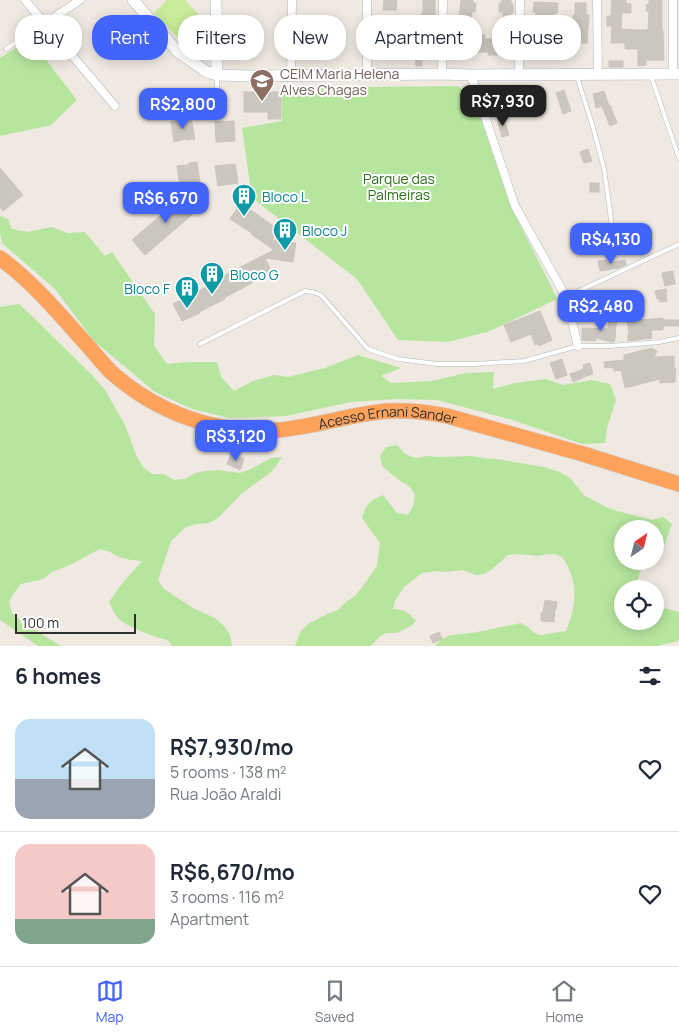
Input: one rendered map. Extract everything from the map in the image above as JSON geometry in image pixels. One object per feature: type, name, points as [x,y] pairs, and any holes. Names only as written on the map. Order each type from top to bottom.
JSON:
[{"type":"highway","name":"Acesso Ernani Sander","points":[[0,258],[44,297],[111,371],[148,400],[177,415],[208,425],[241,430],[279,430],[386,411],[426,412],[447,416],[574,452],[679,484]]},
{"type":"street","points":[[24,0],[36,15]]},
{"type":"street","points":[[58,15],[80,0]]},
{"type":"street","points":[[133,0],[178,52],[209,74],[250,76],[676,74],[673,0]]},
{"type":"street","points":[[209,74],[216,0]]},
{"type":"street","points":[[291,76],[292,0]]},
{"type":"street","points":[[367,0],[367,75]]},
{"type":"street","points":[[442,74],[443,0]]},
{"type":"street","points":[[519,74],[520,0]]},
{"type":"street","points":[[597,0],[598,75]]},
{"type":"street","points":[[75,60],[115,106]]},
{"type":"street","points":[[471,75],[515,206],[566,297],[578,346]]},
{"type":"lane","points":[[6,48],[15,42]]},
{"type":"lane","points":[[209,74],[217,89]]},
{"type":"lane","points":[[650,74],[679,158]]},
{"type":"lane","points":[[576,75],[604,168],[612,226],[611,234],[599,240]]},
{"type":"lane","points":[[566,297],[679,244]]},
{"type":"lane","points":[[200,344],[305,291],[321,295],[368,349],[398,360],[437,364],[524,361],[578,346],[637,344],[679,338]]},
{"type":"green space","points":[[167,0],[185,0],[199,15],[178,15],[178,38],[168,27],[168,15],[156,15],[154,13]]},
{"type":"green space","points":[[15,48],[15,60],[46,60],[77,100],[51,125],[0,136],[0,58]]},
{"type":"green space","name":"Parque das Palmeiras","points":[[458,86],[473,97],[514,213],[557,299],[490,331],[448,342],[398,340],[357,279],[252,198],[242,128],[282,121],[282,88]]},
{"type":"green space","points":[[0,216],[8,219],[12,229],[28,232],[51,227],[68,233],[85,232],[105,256],[112,252],[155,314],[154,346],[167,364],[217,362],[221,377],[234,391],[253,381],[274,375],[288,377],[325,368],[358,355],[401,368],[381,376],[391,383],[432,381],[466,373],[494,372],[493,389],[515,383],[546,379],[563,385],[592,380],[610,384],[616,400],[607,428],[605,443],[582,444],[513,420],[437,400],[396,399],[351,402],[286,416],[230,418],[192,409],[155,392],[93,340],[55,289],[2,243]]},
{"type":"green space","points":[[19,304],[105,390],[125,425],[137,457],[143,467],[152,474],[164,474],[174,480],[185,479],[195,473],[206,471],[218,470],[240,473],[271,458],[282,457],[269,474],[242,493],[219,517],[209,523],[186,527],[171,541],[158,580],[164,589],[193,608],[215,618],[224,626],[230,635],[232,646],[172,646],[169,641],[143,632],[123,622],[116,615],[109,602],[142,561],[119,557],[100,549],[52,572],[43,579],[21,584],[9,602],[12,613],[21,621],[61,646],[38,646],[0,620],[0,307]]},
{"type":"green space","points":[[397,445],[405,454],[416,458],[427,456],[472,456],[544,467],[560,472],[570,478],[585,496],[606,507],[652,520],[614,520],[614,570],[640,570],[638,580],[614,580],[614,630],[664,630],[664,608],[679,612],[679,640],[659,646],[435,646],[442,639],[451,635],[472,633],[521,623],[534,633],[541,635],[566,631],[573,609],[574,586],[569,569],[562,557],[555,554],[539,556],[517,554],[508,555],[484,574],[476,575],[463,570],[422,573],[404,587],[395,601],[393,609],[406,612],[416,621],[411,626],[396,633],[386,633],[379,637],[371,646],[295,646],[300,632],[308,624],[338,610],[355,596],[377,566],[380,543],[362,518],[369,504],[374,499],[383,495],[397,513],[408,515],[413,506],[415,494],[409,486],[382,466],[380,456],[386,447]]},
{"type":"green space","points":[[663,517],[672,524],[664,546],[664,520],[652,520]]},
{"type":"building","points":[[384,0],[397,0],[396,10],[383,10]]},
{"type":"building","points":[[423,0],[435,0],[435,15],[421,15],[423,14]]},
{"type":"building","points":[[461,0],[473,0],[473,3],[476,3],[475,12],[472,12],[472,15],[460,15]]},
{"type":"building","points":[[502,0],[511,0],[513,13],[511,15],[503,15],[503,12],[499,12],[499,3],[502,3]]},
{"type":"building","points":[[612,0],[626,0],[626,4],[631,4],[631,13],[622,13],[621,29],[648,30],[649,11],[646,11],[647,4],[649,5],[649,0],[662,0],[664,60],[646,60],[646,65],[638,66],[638,49],[625,49],[625,43],[611,43],[612,26],[607,26],[607,16],[611,16]]},
{"type":"building","points":[[534,2],[558,3],[557,13],[554,13],[554,15],[536,15],[536,12],[533,12]]},
{"type":"building","points":[[575,3],[586,3],[586,15],[589,15],[587,43],[581,43],[581,15],[575,15]]},
{"type":"building","points":[[482,35],[485,35],[484,39],[492,39],[492,55],[488,55],[488,52],[482,52]]},
{"type":"building","points":[[416,60],[422,60],[422,66],[416,66]]},
{"type":"building","points":[[609,61],[623,61],[623,67],[609,67]]},
{"type":"building","points":[[564,90],[571,111],[563,114],[556,93]]},
{"type":"building","points":[[604,91],[617,123],[610,126],[602,106],[596,108],[593,94]]},
{"type":"building","name":"CEIM Maria Helena Alves Chagas","points":[[244,92],[281,92],[281,119],[268,119],[268,112],[244,112]]},
{"type":"building","points":[[191,117],[195,139],[174,142],[171,122]]},
{"type":"building","points":[[503,117],[509,135],[502,137],[497,119]]},
{"type":"building","points":[[234,121],[235,141],[216,142],[215,122]]},
{"type":"building","points":[[588,149],[592,161],[584,163],[580,152]]},
{"type":"building","points":[[197,162],[200,183],[180,186],[177,166]]},
{"type":"building","points":[[235,164],[238,183],[218,186],[215,166]]},
{"type":"building","points":[[0,168],[23,195],[3,211],[0,207]]},
{"type":"building","points":[[590,183],[599,183],[599,192],[590,192]]},
{"type":"building","points":[[188,192],[201,207],[145,255],[132,240]]},
{"type":"building","points":[[241,203],[279,230],[272,240],[296,243],[293,262],[265,258],[272,272],[200,313],[182,321],[173,304],[274,250],[230,219]]},
{"type":"building","points":[[607,260],[607,263],[625,260],[626,265],[600,271],[598,261]]},
{"type":"building","points":[[673,271],[675,284],[665,286],[662,273]]},
{"type":"building","points":[[666,289],[667,301],[660,302],[655,291]]},
{"type":"building","points":[[638,300],[640,320],[663,318],[663,320],[679,320],[679,326],[663,326],[663,330],[651,330],[652,338],[628,341],[627,319],[629,320],[627,301]]},
{"type":"building","points":[[540,311],[552,340],[539,346],[538,344],[535,345],[531,334],[511,342],[504,325]]},
{"type":"building","points":[[609,317],[617,318],[614,342],[596,338],[596,341],[582,340],[582,328],[608,329]]},
{"type":"building","points":[[652,348],[657,351],[654,357],[674,356],[674,368],[676,368],[675,382],[660,383],[660,379],[625,388],[621,370],[614,371],[613,367],[605,368],[604,362],[624,360],[624,355]]},
{"type":"building","points":[[562,359],[567,375],[556,379],[550,363]]},
{"type":"building","points":[[590,363],[593,374],[573,382],[570,374],[584,369],[583,365]]},
{"type":"building","points":[[231,454],[244,459],[240,470],[227,464]]},
{"type":"building","points":[[545,600],[557,602],[554,622],[541,621]]},
{"type":"building","points":[[439,632],[442,639],[433,643],[430,636]]},
{"type":"place","name":"CEIM Maria Helena Alves Chagas","points":[[262,102]]},
{"type":"place","name":"Bloco L","points":[[244,217]]},
{"type":"place","name":"Bloco J","points":[[285,251]]},
{"type":"place","name":"Bloco G","points":[[212,295]]},
{"type":"place","name":"Bloco F","points":[[187,309]]}]
